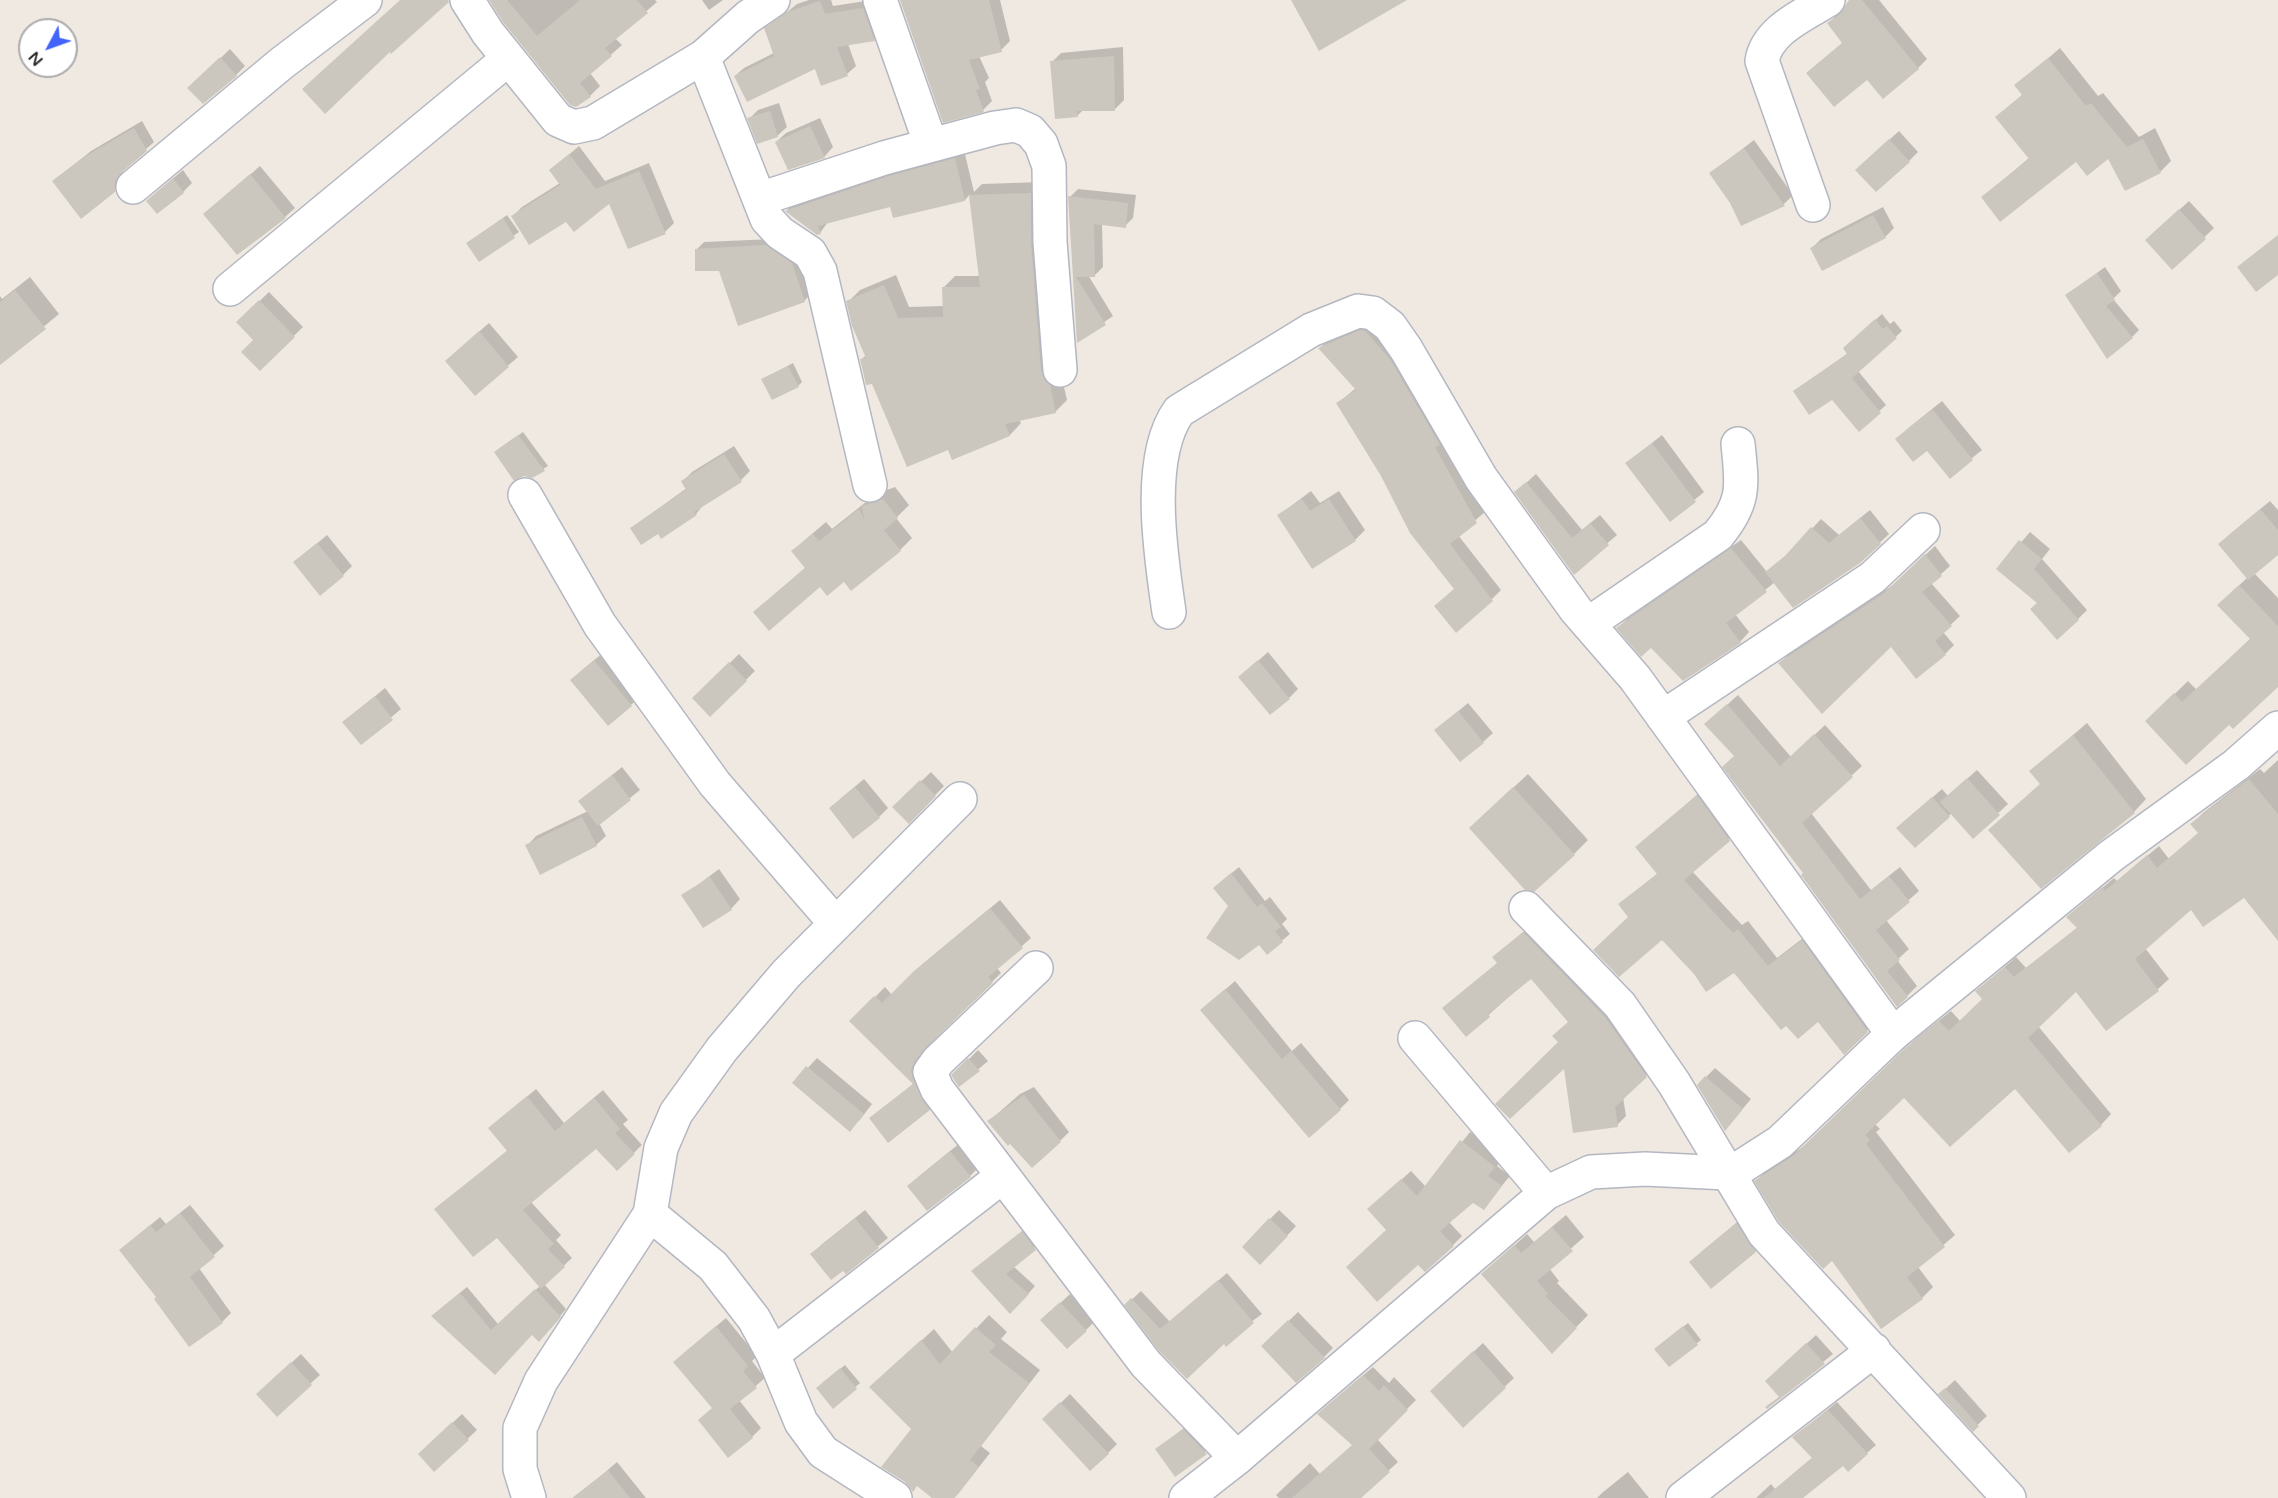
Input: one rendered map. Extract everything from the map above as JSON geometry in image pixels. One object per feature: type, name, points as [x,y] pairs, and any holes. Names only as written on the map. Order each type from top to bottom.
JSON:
[{"type":"street","points":[[133,186],[282,63],[365,0]]},
{"type":"street","points":[[467,0],[488,33],[558,120],[574,127],[593,123],[703,57],[748,17],[773,0]]},
{"type":"street","points":[[880,0],[931,145]]},
{"type":"street","points":[[1813,205],[1762,61],[1764,48],[1774,36],[1827,0]]},
{"type":"street","points":[[703,57],[768,219],[780,233],[810,253],[820,271],[870,484]]},
{"type":"street","points":[[230,289],[508,59]]},
{"type":"street","points":[[760,199],[931,145],[1016,125],[1030,131],[1041,144],[1049,166],[1050,242],[1060,370]]},
{"type":"street","points":[[1169,612],[1158,536],[1162,445],[1168,425],[1179,411],[1311,330],[1358,311],[1373,312],[1395,334],[1481,478],[1588,624],[1635,678],[1893,1034]]},
{"type":"street","points":[[1588,624],[1718,535],[1733,517],[1743,487],[1738,444]]},
{"type":"street","points":[[525,495],[600,625],[709,775],[837,924]]},
{"type":"street","points":[[1663,717],[1872,578],[1923,530]]},
{"type":"street","points":[[1186,1498],[1237,1458],[1546,1193],[1591,1172],[1646,1169],[1727,1173],[1742,1167],[1780,1142],[1893,1034],[2111,856],[2236,765],[2278,728]]},
{"type":"street","points":[[528,1498],[520,1469],[520,1428],[541,1381],[650,1214],[661,1148],[676,1113],[722,1048],[786,974],[960,799]]},
{"type":"street","points":[[1526,908],[1620,1005],[1674,1083],[1764,1233],[2009,1498]]},
{"type":"street","points":[[1036,968],[938,1061],[930,1072],[937,1089],[1146,1364],[1237,1458]]},
{"type":"street","points":[[1415,1038],[1546,1193]]},
{"type":"street","points":[[773,1354],[1003,1176]]},
{"type":"street","points":[[650,1214],[713,1266],[754,1319],[773,1354],[801,1422],[823,1452],[895,1498]]},
{"type":"street","points":[[1683,1498],[1874,1350]]},
{"type":"building","points":[[400,0],[448,0],[449,2],[391,54],[390,52],[325,114],[302,89]]},
{"type":"building","points":[[489,0],[507,0],[537,36],[580,0],[637,0],[648,13],[605,48],[612,56],[580,83],[591,97],[576,107],[570,105],[503,22]]},
{"type":"building","points":[[900,0],[989,0],[1002,52],[969,60],[980,89],[976,90],[984,112],[943,123]]},
{"type":"building","points":[[1291,0],[1407,0],[1319,51]]},
{"type":"building","points":[[1849,0],[1862,0],[1919,69],[1883,99],[1867,80],[1834,107],[1806,73],[1842,43],[1827,23],[1838,16]]},
{"type":"building","points":[[820,1],[825,14],[863,8],[875,41],[837,47],[848,76],[821,86],[815,69],[747,102],[734,76],[774,56],[764,28],[787,12]]},
{"type":"building","points":[[1114,56],[1115,111],[1077,111],[1078,117],[1055,119],[1050,61]]},
{"type":"building","points":[[220,57],[237,76],[203,104],[187,88]]},
{"type":"building","points":[[2048,58],[2086,106],[2091,103],[2127,147],[2143,139],[2161,173],[2125,191],[2108,159],[2087,176],[2076,162],[2000,222],[1981,197],[2029,159],[1995,117],[2022,95],[2014,85]]},
{"type":"building","points":[[770,111],[778,137],[757,144],[747,118]]},
{"type":"building","points":[[810,126],[825,158],[788,170],[775,142]]},
{"type":"building","points":[[134,128],[147,151],[121,173],[115,181],[115,192],[81,219],[52,181],[81,159]]},
{"type":"building","points":[[1889,139],[1910,162],[1876,192],[1855,170]]},
{"type":"building","points":[[1744,148],[1785,206],[1741,226],[1730,203],[1709,173]]},
{"type":"building","points":[[569,154],[596,189],[639,171],[666,234],[628,249],[609,204],[574,232],[566,222],[529,245],[511,216],[560,185],[549,170]]},
{"type":"building","points":[[955,158],[965,201],[893,218],[890,207],[818,226],[821,234],[817,235],[785,211],[889,176]]},
{"type":"building","points":[[250,174],[286,218],[237,255],[203,214]]},
{"type":"building","points":[[173,178],[184,193],[157,214],[146,201]]},
{"type":"building","points":[[1031,193],[1031,243],[1041,371],[1050,385],[1056,413],[1005,424],[1010,436],[952,460],[948,450],[907,467],[872,384],[866,385],[860,359],[866,358],[852,326],[846,301],[884,285],[898,318],[943,317],[942,287],[980,287],[969,195]]},
{"type":"building","points":[[1068,196],[1128,203],[1126,228],[1094,224],[1095,277],[1076,277],[1106,325],[1077,343]]},
{"type":"building","points":[[2179,209],[2206,239],[2172,270],[2145,240]]},
{"type":"building","points":[[1873,215],[1886,238],[1822,271],[1810,248]]},
{"type":"building","points":[[503,218],[515,238],[479,262],[466,243]]},
{"type":"building","points":[[2278,235],[2278,275],[2256,292],[2237,267]]},
{"type":"building","points":[[766,245],[792,263],[805,302],[738,326],[719,271],[695,271],[695,249]]},
{"type":"building","points":[[2097,273],[2115,300],[2106,306],[2133,338],[2107,359],[2065,295]]},
{"type":"building","points":[[15,290],[46,329],[0,365],[0,302]]},
{"type":"building","points":[[259,300],[295,337],[260,371],[241,352],[253,340],[236,322]]},
{"type":"building","points":[[1875,319],[1883,329],[1887,326],[1897,338],[1852,378],[1881,413],[1859,432],[1832,400],[1809,415],[1793,391],[1847,354],[1843,348]]},
{"type":"building","points":[[1360,330],[1365,331],[1390,359],[1440,445],[1435,447],[1477,523],[1450,544],[1493,601],[1456,633],[1434,606],[1454,589],[1410,533],[1381,476],[1336,403],[1356,390],[1318,348]]},
{"type":"building","points":[[479,331],[509,367],[475,396],[445,361]]},
{"type":"building","points":[[788,366],[799,387],[772,400],[761,379]]},
{"type":"building","points":[[1932,409],[1973,460],[1950,479],[1927,451],[1913,462],[1895,439]]},
{"type":"building","points":[[518,435],[545,471],[532,478],[524,476],[514,481],[494,452]]},
{"type":"building","points":[[1652,443],[1696,502],[1670,522],[1625,463]]},
{"type":"building","points":[[724,454],[742,482],[694,512],[697,515],[661,539],[658,534],[641,545],[630,528],[686,490],[681,481]]},
{"type":"building","points":[[1526,482],[1572,538],[1590,523],[1609,545],[1574,575],[1514,492]]},
{"type":"building","points":[[883,499],[898,518],[884,530],[901,551],[851,591],[844,582],[827,596],[820,587],[769,631],[753,612],[805,568],[791,551],[813,534],[819,541],[859,509],[864,519],[862,506]]},
{"type":"building","points":[[1302,499],[1310,511],[1329,499],[1356,541],[1312,569],[1277,515]]},
{"type":"building","points":[[2260,509],[2278,530],[2278,555],[2248,580],[2218,544]]},
{"type":"building","points":[[1860,518],[1881,544],[1860,563],[1793,608],[1765,572],[1785,556],[1811,527],[1829,543]]},
{"type":"building","points":[[2019,540],[2042,559],[2034,569],[2079,620],[2057,640],[2030,609],[2037,603],[1996,569]]},
{"type":"building","points":[[317,543],[344,576],[320,596],[293,562]]},
{"type":"building","points":[[1731,548],[1767,592],[1726,623],[1741,643],[1683,681],[1651,648],[1641,657],[1616,628]]},
{"type":"building","points":[[1925,554],[1942,576],[1922,592],[1952,626],[1935,641],[1946,655],[1916,679],[1891,647],[1822,714],[1778,663],[1883,594]]},
{"type":"building","points":[[2239,585],[2278,626],[2278,687],[2233,729],[2229,725],[2186,765],[2145,721],[2174,693],[2182,702],[2250,639],[2217,605]]},
{"type":"building","points":[[594,660],[632,706],[608,726],[570,680]]},
{"type":"building","points":[[1258,660],[1290,699],[1270,715],[1238,677]]},
{"type":"building","points":[[729,662],[747,681],[710,717],[692,698]]},
{"type":"building","points":[[375,696],[393,720],[361,745],[342,722]]},
{"type":"building","points":[[1727,704],[1780,766],[1814,734],[1853,777],[1802,823],[1860,899],[1889,876],[1910,902],[1876,930],[1900,960],[1887,971],[1908,997],[1897,1007],[1801,875],[1803,873],[1722,767],[1734,756],[1704,724]]},
{"type":"building","points":[[1458,711],[1484,743],[1460,762],[1434,730]]},
{"type":"building","points":[[2073,735],[2135,813],[2041,889],[1988,830],[2040,784],[2029,771]]},
{"type":"building","points":[[612,775],[631,800],[598,826],[578,801]]},
{"type":"building","points":[[1967,778],[2000,815],[1973,839],[1940,802]]},
{"type":"building","points":[[2249,779],[2278,814],[2278,941],[2244,898],[2203,927],[2191,910],[2135,959],[2159,991],[2106,1031],[2076,992],[2028,1038],[2102,1126],[2069,1153],[2015,1089],[1950,1147],[1904,1098],[1865,1135],[1870,1140],[1866,1144],[1945,1247],[1907,1277],[1923,1299],[1881,1329],[1832,1261],[1823,1269],[1779,1222],[1754,1181],[1793,1156],[1905,1048],[1939,1021],[1949,1031],[1982,999],[1975,991],[2005,967],[2014,977],[2077,928],[2066,917],[2102,887],[2105,891],[2147,855],[2157,868],[2198,833],[2190,824]]},
{"type":"building","points":[[920,780],[936,796],[909,824],[892,807]]},
{"type":"building","points":[[855,787],[880,818],[853,839],[829,808]]},
{"type":"building","points":[[1513,787],[1575,855],[1534,892],[1525,890],[1469,828]]},
{"type":"building","points":[[1697,795],[1730,841],[1684,880],[1733,933],[1738,929],[1768,966],[1802,940],[1868,1032],[1844,1055],[1818,1022],[1798,1039],[1786,1026],[1781,1030],[1734,973],[1706,992],[1694,974],[1662,940],[1619,977],[1593,950],[1628,917],[1618,904],[1657,874],[1635,847]]},
{"type":"building","points":[[1932,797],[1950,817],[1915,848],[1896,828]]},
{"type":"building","points":[[582,817],[597,846],[540,875],[525,845]]},
{"type":"building","points":[[1231,873],[1257,907],[1262,903],[1281,927],[1275,931],[1283,942],[1267,955],[1259,945],[1239,960],[1206,938],[1228,906],[1213,888]]},
{"type":"building","points":[[710,877],[732,910],[703,928],[681,895]]},
{"type":"building","points":[[990,908],[1023,948],[988,977],[993,983],[925,1048],[915,1061],[911,1070],[913,1079],[930,1110],[888,1143],[869,1118],[913,1084],[849,1021],[874,996],[882,1003],[914,971]]},
{"type":"building","points":[[1523,932],[1605,1017],[1647,1077],[1615,1107],[1618,1127],[1573,1133],[1564,1069],[1510,1119],[1495,1104],[1558,1042],[1552,1036],[1568,1022],[1531,979],[1488,1014],[1490,1017],[1466,1037],[1442,1008],[1497,963],[1492,957]]},
{"type":"building","points":[[1225,989],[1282,1059],[1291,1051],[1341,1110],[1309,1138],[1200,1010]]},
{"type":"building","points":[[968,1058],[980,1071],[959,1087],[951,1075]]},
{"type":"building","points":[[806,1066],[864,1114],[850,1132],[792,1083]]},
{"type":"building","points":[[1705,1076],[1743,1109],[1725,1131],[1697,1085]]},
{"type":"building","points":[[1024,1095],[1061,1142],[1032,1168],[1010,1144],[1008,1146],[987,1121]]},
{"type":"building","points":[[527,1096],[555,1131],[594,1098],[620,1129],[615,1133],[635,1154],[617,1171],[596,1149],[523,1210],[554,1244],[548,1249],[565,1267],[541,1289],[497,1238],[473,1257],[434,1209],[507,1151],[488,1128]]},
{"type":"building","points":[[1460,1140],[1495,1167],[1488,1176],[1502,1186],[1484,1210],[1473,1203],[1440,1231],[1454,1246],[1425,1272],[1418,1265],[1377,1302],[1346,1267],[1386,1230],[1367,1209],[1401,1179],[1417,1196]]},
{"type":"building","points":[[950,1151],[971,1177],[927,1211],[907,1186]]},
{"type":"building","points":[[180,1213],[215,1257],[190,1277],[223,1323],[189,1347],[154,1299],[156,1297],[119,1250],[150,1225],[156,1232]]},
{"type":"building","points":[[855,1218],[879,1248],[846,1274],[843,1271],[831,1280],[810,1254]]},
{"type":"building","points":[[1269,1218],[1288,1236],[1260,1265],[1242,1247]]},
{"type":"building","points":[[1736,1223],[1756,1252],[1711,1289],[1689,1262]]},
{"type":"building","points":[[1552,1227],[1573,1251],[1537,1281],[1548,1294],[1545,1296],[1577,1328],[1552,1354],[1481,1274],[1514,1245],[1521,1253]]},
{"type":"building","points":[[1022,1231],[1036,1250],[1006,1274],[1029,1294],[1010,1314],[971,1271]]},
{"type":"building","points":[[1218,1280],[1254,1323],[1226,1347],[1224,1344],[1187,1379],[1160,1352],[1124,1305],[1131,1298],[1160,1329]]},
{"type":"building","points":[[535,1289],[561,1317],[539,1342],[532,1335],[495,1375],[431,1316],[460,1293],[491,1330]]},
{"type":"building","points":[[1060,1302],[1087,1331],[1067,1349],[1040,1320]]},
{"type":"building","points":[[1288,1320],[1325,1358],[1296,1383],[1261,1346]]},
{"type":"building","points":[[716,1326],[748,1366],[743,1371],[757,1388],[730,1409],[753,1438],[728,1458],[698,1420],[712,1408],[673,1362]]},
{"type":"building","points":[[1683,1326],[1698,1345],[1669,1367],[1654,1349]]},
{"type":"building","points":[[975,1327],[996,1345],[989,1352],[1029,1383],[970,1460],[979,1467],[954,1498],[932,1498],[917,1486],[913,1492],[905,1482],[881,1467],[911,1429],[869,1387],[921,1340],[940,1364]]},
{"type":"building","points":[[1806,1343],[1825,1364],[1767,1409],[1765,1407],[1779,1397],[1765,1381]]},
{"type":"building","points":[[1473,1351],[1506,1388],[1463,1428],[1430,1391]]},
{"type":"building","points":[[291,1362],[312,1385],[277,1417],[256,1394]]},
{"type":"building","points":[[840,1368],[857,1389],[833,1409],[816,1388]]},
{"type":"building","points":[[1363,1375],[1379,1391],[1384,1385],[1408,1410],[1369,1449],[1390,1472],[1361,1498],[1292,1498],[1352,1445],[1317,1414]]},
{"type":"building","points":[[1945,1388],[1979,1426],[1973,1432],[1938,1394]]},
{"type":"building","points":[[1060,1402],[1109,1454],[1090,1471],[1042,1419]]},
{"type":"building","points":[[1828,1410],[1868,1454],[1848,1472],[1843,1466],[1803,1498],[1764,1498],[1812,1458],[1792,1437]]},
{"type":"building","points":[[452,1422],[469,1440],[434,1472],[418,1454]]},
{"type":"building","points":[[1183,1429],[1207,1454],[1175,1477],[1155,1449]]},
{"type":"building","points":[[608,1470],[630,1498],[572,1498]]}]
